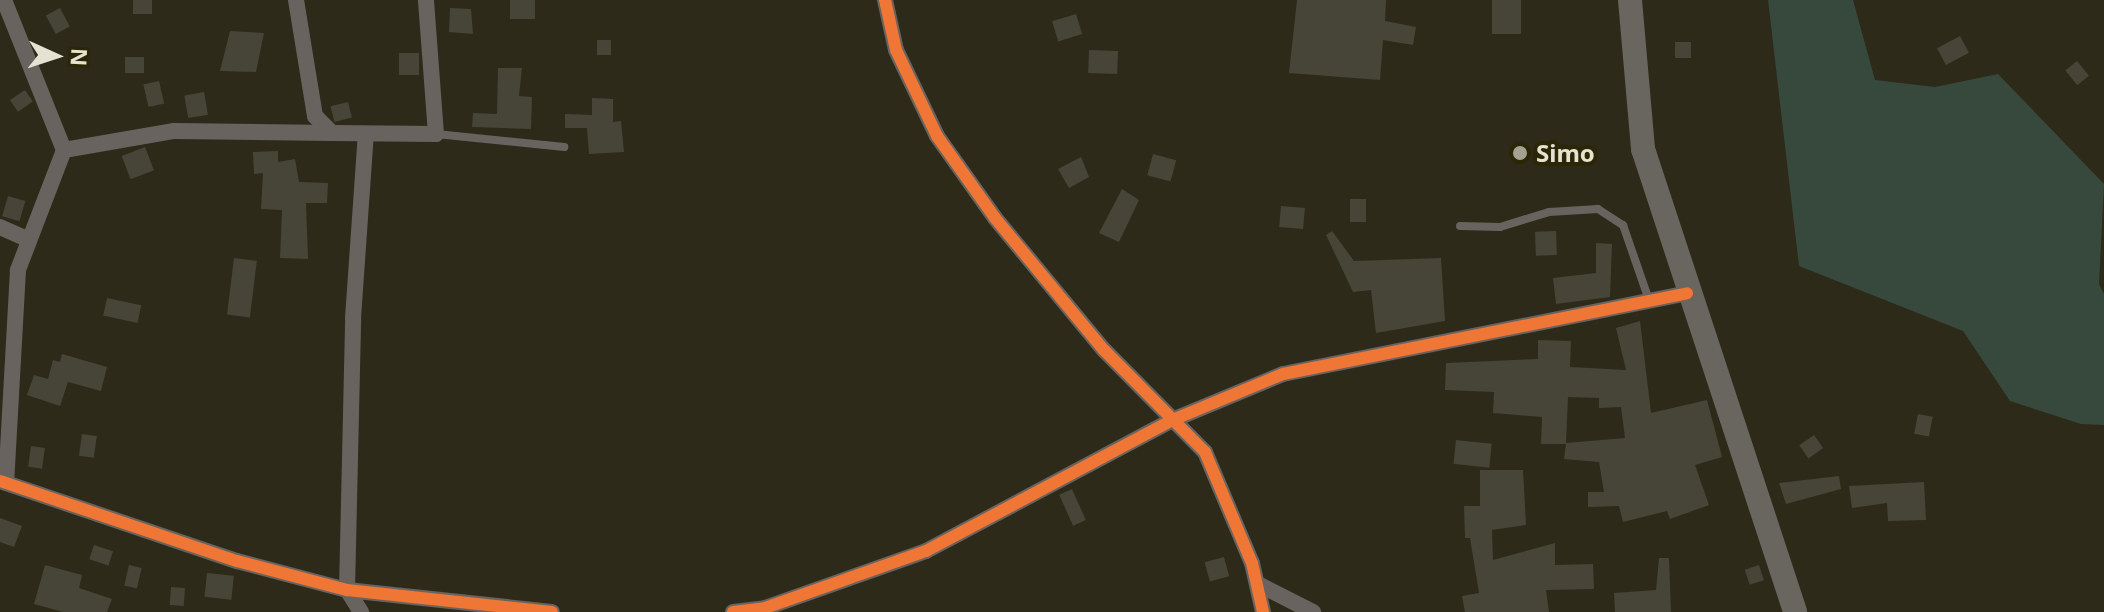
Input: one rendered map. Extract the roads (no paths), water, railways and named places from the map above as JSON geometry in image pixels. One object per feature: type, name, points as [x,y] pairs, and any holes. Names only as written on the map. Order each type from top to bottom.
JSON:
[{"type":"main road","points":[[1630,0],[1643,149],[1687,293],[1795,612]]},
{"type":"street","points":[[4,0],[64,150],[18,270],[3,482],[237,561],[404,605],[552,612]]},
{"type":"street","points":[[296,0],[315,116],[332,133]]},
{"type":"street","points":[[64,150],[174,131],[436,134],[426,0]]},
{"type":"street","points":[[885,0],[896,50],[937,136],[1004,230],[1170,421],[1205,452],[1258,584],[1263,612]]},
{"type":"street","points":[[361,612],[347,590],[353,318],[366,134]]},
{"type":"street","points":[[0,227],[29,240]]},
{"type":"street","points":[[733,612],[765,608],[926,551],[1170,421],[1283,374],[1687,293]]},
{"type":"street","points":[[1258,584],[1313,612]]},
{"type":"lane","points":[[436,134],[564,147]]},
{"type":"lane","points":[[1460,226],[1500,227],[1549,212],[1598,209],[1623,225],[1650,301]]},
{"type":"place","name":"Simo","points":[[1520,153]]}]
